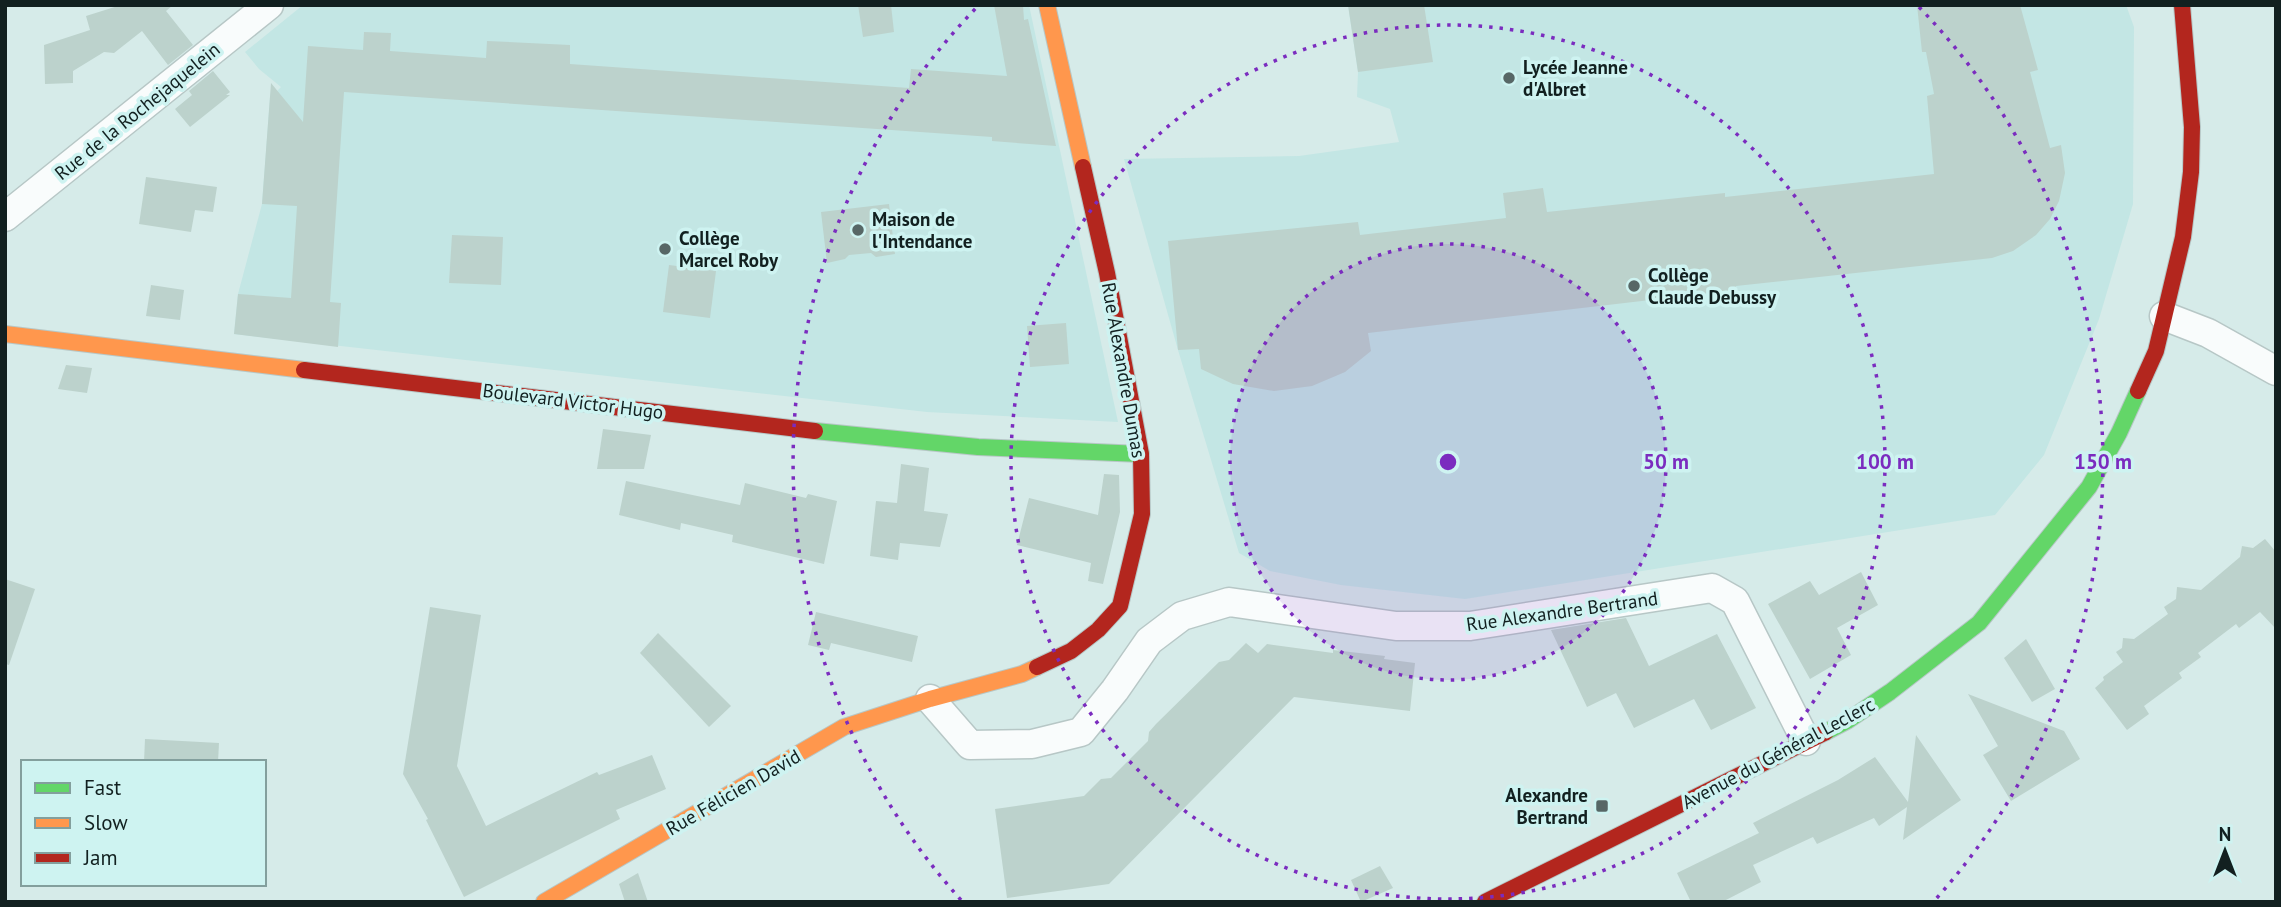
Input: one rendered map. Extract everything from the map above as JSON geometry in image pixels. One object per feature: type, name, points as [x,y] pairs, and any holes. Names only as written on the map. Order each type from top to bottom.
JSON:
[{"type":"street","name":"Rue de la Rochejaquelein","points":[[6,217],[269,5]]},
{"type":"street","name":"Rue Alexandre Dumas","points":[[930,699],[1022,674],[1072,651],[1098,630],[1120,606],[1142,514],[1141,454],[1107,273],[1047,5]]},
{"type":"street","name":"Avenue du Général Leclerc","points":[[1485,902],[1846,721],[1890,692],[1979,623],[2089,487],[2119,433],[2156,351],[2183,237],[2191,172],[2192,127],[2182,5]]},
{"type":"street","points":[[5,193],[6,217]]},
{"type":"street","points":[[2164,316],[2208,333],[2276,371]]},
{"type":"street","name":"Boulevard Victor Hugo","points":[[5,334],[815,431],[978,447],[1141,454]]},
{"type":"street","name":"Rue Alexandre Bertrand","points":[[930,699],[970,745],[1032,744],[1081,732],[1149,641],[1182,616],[1229,603],[1396,626],[1470,626],[1712,588],[1735,601],[1806,741]]},
{"type":"street","name":"Rue Félicien David","points":[[544,902],[844,727],[930,699]]},
{"type":"shaded area","name":"Collège Marcel Roby","points":[[303,5],[1029,5],[1118,422],[927,412],[234,334],[238,294],[262,204],[270,98],[281,87],[259,69],[245,52]]},
{"type":"shaded area","name":"Collège Claude Debussy","points":[[1348,5],[2126,5],[2134,27],[2133,204],[2099,319],[2044,455],[1995,515],[1465,599],[1341,585],[1270,571],[1239,553],[1124,159],[1299,156],[1399,142],[1390,109],[1357,97],[1358,72]]},
{"type":"building","points":[[121,5],[173,5],[166,11],[193,45],[168,65],[142,31],[114,53],[104,52],[73,71],[73,83],[45,84],[44,45],[90,30],[86,16]]},
{"type":"building","points":[[858,5],[891,5],[894,32],[863,37]]},
{"type":"building","points":[[994,5],[1023,5],[1024,20],[1028,19],[1056,146],[992,141],[992,137],[344,92],[330,302],[341,303],[338,347],[234,334],[238,294],[291,298],[297,206],[262,204],[271,83],[303,122],[308,46],[363,50],[364,32],[391,33],[390,51],[486,58],[487,41],[570,45],[570,64],[909,88],[911,69],[1007,76]]},
{"type":"building","points":[[1348,5],[1424,5],[1433,62],[1358,72]]},
{"type":"building","points":[[1917,5],[2020,5],[2038,70],[2030,72],[2050,148],[2061,145],[2065,173],[2059,201],[2050,219],[2036,235],[2013,251],[1992,258],[1736,286],[1736,290],[1368,333],[1371,351],[1345,372],[1312,386],[1274,391],[1233,384],[1201,369],[1199,349],[1178,350],[1168,241],[1358,222],[1360,235],[1506,218],[1503,193],[1543,188],[1547,212],[1725,193],[1725,197],[1934,174],[1927,96],[1934,94],[1926,52],[1922,52]]},
{"type":"building","points":[[213,71],[230,92],[226,95],[230,95],[190,127],[175,109],[192,95],[189,91]]},
{"type":"building","points":[[146,177],[217,187],[213,212],[195,210],[191,232],[139,224]]},
{"type":"building","name":"Maison de l'Intendance","points":[[889,204],[895,254],[876,257],[871,253],[849,255],[845,259],[827,263],[821,212]]},
{"type":"building","points":[[452,235],[503,237],[501,285],[449,283]]},
{"type":"building","points":[[669,265],[716,271],[710,318],[663,312]]},
{"type":"building","points":[[151,285],[184,290],[180,320],[146,316]]},
{"type":"building","points":[[1066,323],[1069,364],[1030,367],[1027,326]]},
{"type":"building","points":[[66,365],[92,368],[87,393],[58,389]]},
{"type":"building","points":[[603,429],[651,435],[644,469],[597,469]]},
{"type":"building","points":[[901,464],[929,468],[924,511],[948,514],[940,547],[900,543],[898,560],[870,556],[876,501],[897,503]]},
{"type":"building","points":[[1104,474],[1119,475],[1120,512],[1103,584],[1088,581],[1091,563],[1017,545],[1029,498],[1098,515]]},
{"type":"building","points":[[626,481],[740,505],[745,483],[806,498],[808,494],[837,501],[824,564],[732,542],[733,535],[681,523],[680,530],[619,515]]},
{"type":"building","points":[[2265,539],[2276,552],[2276,629],[2260,612],[2239,628],[2236,624],[2198,653],[2201,657],[2179,673],[2182,678],[2144,706],[2149,714],[2127,730],[2095,688],[2104,680],[2103,677],[2123,662],[2116,652],[2122,648],[2123,638],[2134,639],[2168,614],[2164,607],[2176,599],[2177,587],[2201,590],[2240,557],[2242,546],[2253,548]]},
{"type":"building","points":[[1861,572],[1878,605],[1837,628],[1851,655],[1810,679],[1768,604],[1810,581],[1819,595]]},
{"type":"building","points":[[5,579],[35,589],[9,665],[5,664]]},
{"type":"building","points":[[430,607],[481,615],[457,766],[486,826],[597,772],[599,775],[652,755],[666,789],[616,810],[620,819],[464,897],[426,820],[428,819],[403,774]]},
{"type":"building","points":[[816,612],[918,636],[912,662],[831,643],[829,650],[808,645]]},
{"type":"building","points":[[1626,618],[1649,666],[1717,634],[1756,708],[1711,730],[1694,699],[1634,728],[1616,693],[1587,707],[1551,630]]},
{"type":"building","points":[[658,633],[731,706],[709,727],[640,653]]},
{"type":"building","points":[[2026,639],[2055,689],[2032,702],[2004,658]]},
{"type":"building","points":[[1246,643],[1258,653],[1267,644],[1333,653],[1333,650],[1385,656],[1384,659],[1415,663],[1410,711],[1294,697],[1109,884],[1007,898],[995,809],[1084,796],[1101,779],[1111,778],[1148,741],[1149,732],[1156,724],[1219,662],[1229,660]]},
{"type":"building","points":[[1968,694],[2064,731],[2080,759],[2011,801],[1983,755],[1998,746]]},
{"type":"building","points":[[1916,735],[1961,800],[1903,840],[1907,807],[1879,826],[1874,818],[1817,844],[1813,837],[1753,865],[1761,882],[1722,902],[1691,902],[1677,873],[1759,833],[1753,823],[1838,780],[1875,757],[1908,802]]},
{"type":"building","points":[[145,739],[219,743],[218,760],[144,760]]},
{"type":"building","points":[[1380,866],[1393,888],[1361,902],[1351,880]]},
{"type":"building","points":[[638,873],[648,902],[625,902],[619,884]]},
{"type":"traffic: fast","points":[[1826,732],[1890,692],[1979,623],[2089,487],[2119,433],[2138,391]]},
{"type":"traffic: fast","points":[[815,431],[978,447],[1141,454]]},
{"type":"traffic: slow","points":[[1047,5],[1083,167]]},
{"type":"traffic: slow","points":[[5,334],[304,370]]},
{"type":"traffic: slow","points":[[544,902],[844,727],[930,699],[1022,674],[1037,667]]},
{"type":"traffic: jam","points":[[2138,391],[2156,351],[2183,237],[2191,172],[2192,127],[2182,5]]},
{"type":"traffic: jam","points":[[1037,667],[1071,651],[1098,630],[1120,606],[1142,514],[1141,454],[1107,273],[1083,167]]},
{"type":"traffic: jam","points":[[304,370],[815,431]]},
{"type":"traffic: jam","points":[[1485,902],[1826,732]]},
{"type":"place","name":"Lycée Jeanne d'Albret","points":[[1509,78]]},
{"type":"place","name":"Maison de l'Intendance","points":[[858,230]]},
{"type":"place","name":"Collège Marcel Roby","points":[[665,249]]},
{"type":"place","name":"Collège Claude Debussy","points":[[1634,286]]},
{"type":"place","name":"Alexandre Bertrand","points":[[1602,806]]}]
